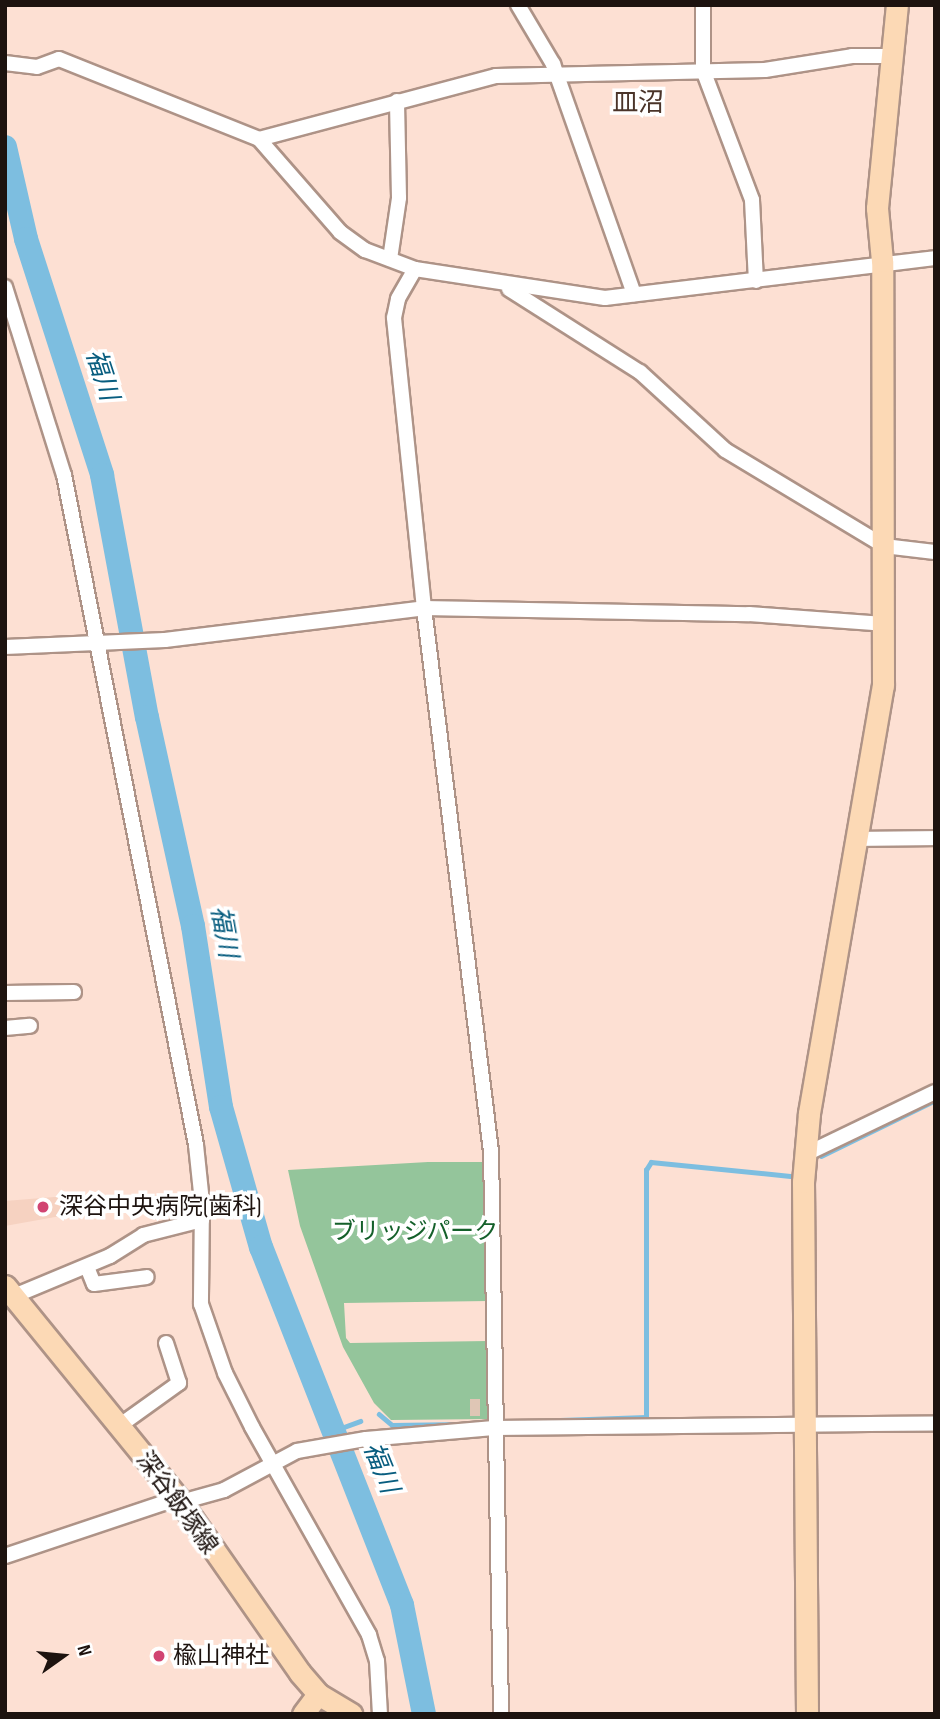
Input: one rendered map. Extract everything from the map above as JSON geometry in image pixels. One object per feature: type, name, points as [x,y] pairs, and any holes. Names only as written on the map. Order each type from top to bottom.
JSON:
[{"type":"street","points":[[518,5],[556,73],[634,294]]},
{"type":"street","points":[[704,5],[703,70],[752,200],[756,281]]},
{"type":"street","points":[[807,1714],[804,1155],[883,685],[882,261],[877,208],[897,5]]},
{"type":"street","points":[[259,139],[496,76],[765,70],[852,56],[892,56]]},
{"type":"street","points":[[11,62],[37,67],[59,59],[259,139],[340,232],[415,269],[502,286],[606,298],[756,281],[882,261],[935,258]]},
{"type":"street","points":[[390,259],[399,198],[397,102]]},
{"type":"street","points":[[415,269],[398,299],[394,318],[424,608],[491,1151],[501,1714]]},
{"type":"street","points":[[5,286],[64,475],[196,1145],[202,1220],[201,1304],[225,1373],[369,1634],[377,1661],[380,1714]]},
{"type":"street","points":[[502,286],[640,372],[725,450],[884,546],[935,552]]},
{"type":"street","points":[[5,648],[99,646],[165,640],[424,608],[749,614],[884,624]]},
{"type":"street","points":[[857,839],[935,838]]},
{"type":"street","points":[[5,993],[74,992]]},
{"type":"street","points":[[5,1028],[30,1026]]},
{"type":"street","points":[[804,1155],[935,1092]]},
{"type":"street","points":[[9,1291],[87,1267],[142,1235],[202,1220]]},
{"type":"street","points":[[87,1267],[94,1284],[147,1277]]},
{"type":"street","name":"深谷飯塚線","points":[[9,1291],[179,1500],[238,1591],[317,1694],[351,1714]]},
{"type":"street","points":[[119,1426],[179,1383],[166,1343]]},
{"type":"street","points":[[5,1556],[25,1546],[179,1500],[224,1490],[273,1461],[297,1451],[366,1439],[494,1428],[935,1423]]},
{"type":"street","points":[[303,1714],[317,1694]]},
{"type":"shaded area","name":"深谷中央病院(歯科)","points":[[79,1195],[83,1212],[5,1226],[5,1201]]},
{"type":"green space","name":"ブリッジパーク","points":[[428,1162],[485,1162],[488,1301],[344,1303],[346,1338],[350,1343],[488,1341],[490,1419],[391,1420],[374,1403],[343,1347],[300,1226],[288,1170]]},
{"type":"building","points":[[470,1399],[480,1399],[480,1416],[470,1416]]},
{"type":"waterway","name":"福川","points":[[5,147],[26,239],[102,475],[147,717],[193,926],[221,1107],[261,1247],[402,1605],[424,1714]]},
{"type":"waterway","points":[[821,1156],[931,1102]]},
{"type":"waterway","points":[[560,1420],[646,1417],[646,1170],[651,1162],[792,1176]]},
{"type":"waterway","points":[[379,1414],[392,1425],[463,1424]]},
{"type":"waterway","points":[[333,1431],[360,1421]]},
{"type":"place","name":"深谷中央病院(歯科)","points":[[43,1207]]},
{"type":"place","name":"楡山神社","points":[[159,1656]]},
{"type":"district","name":"皿沼","points":[[638,104]]}]
